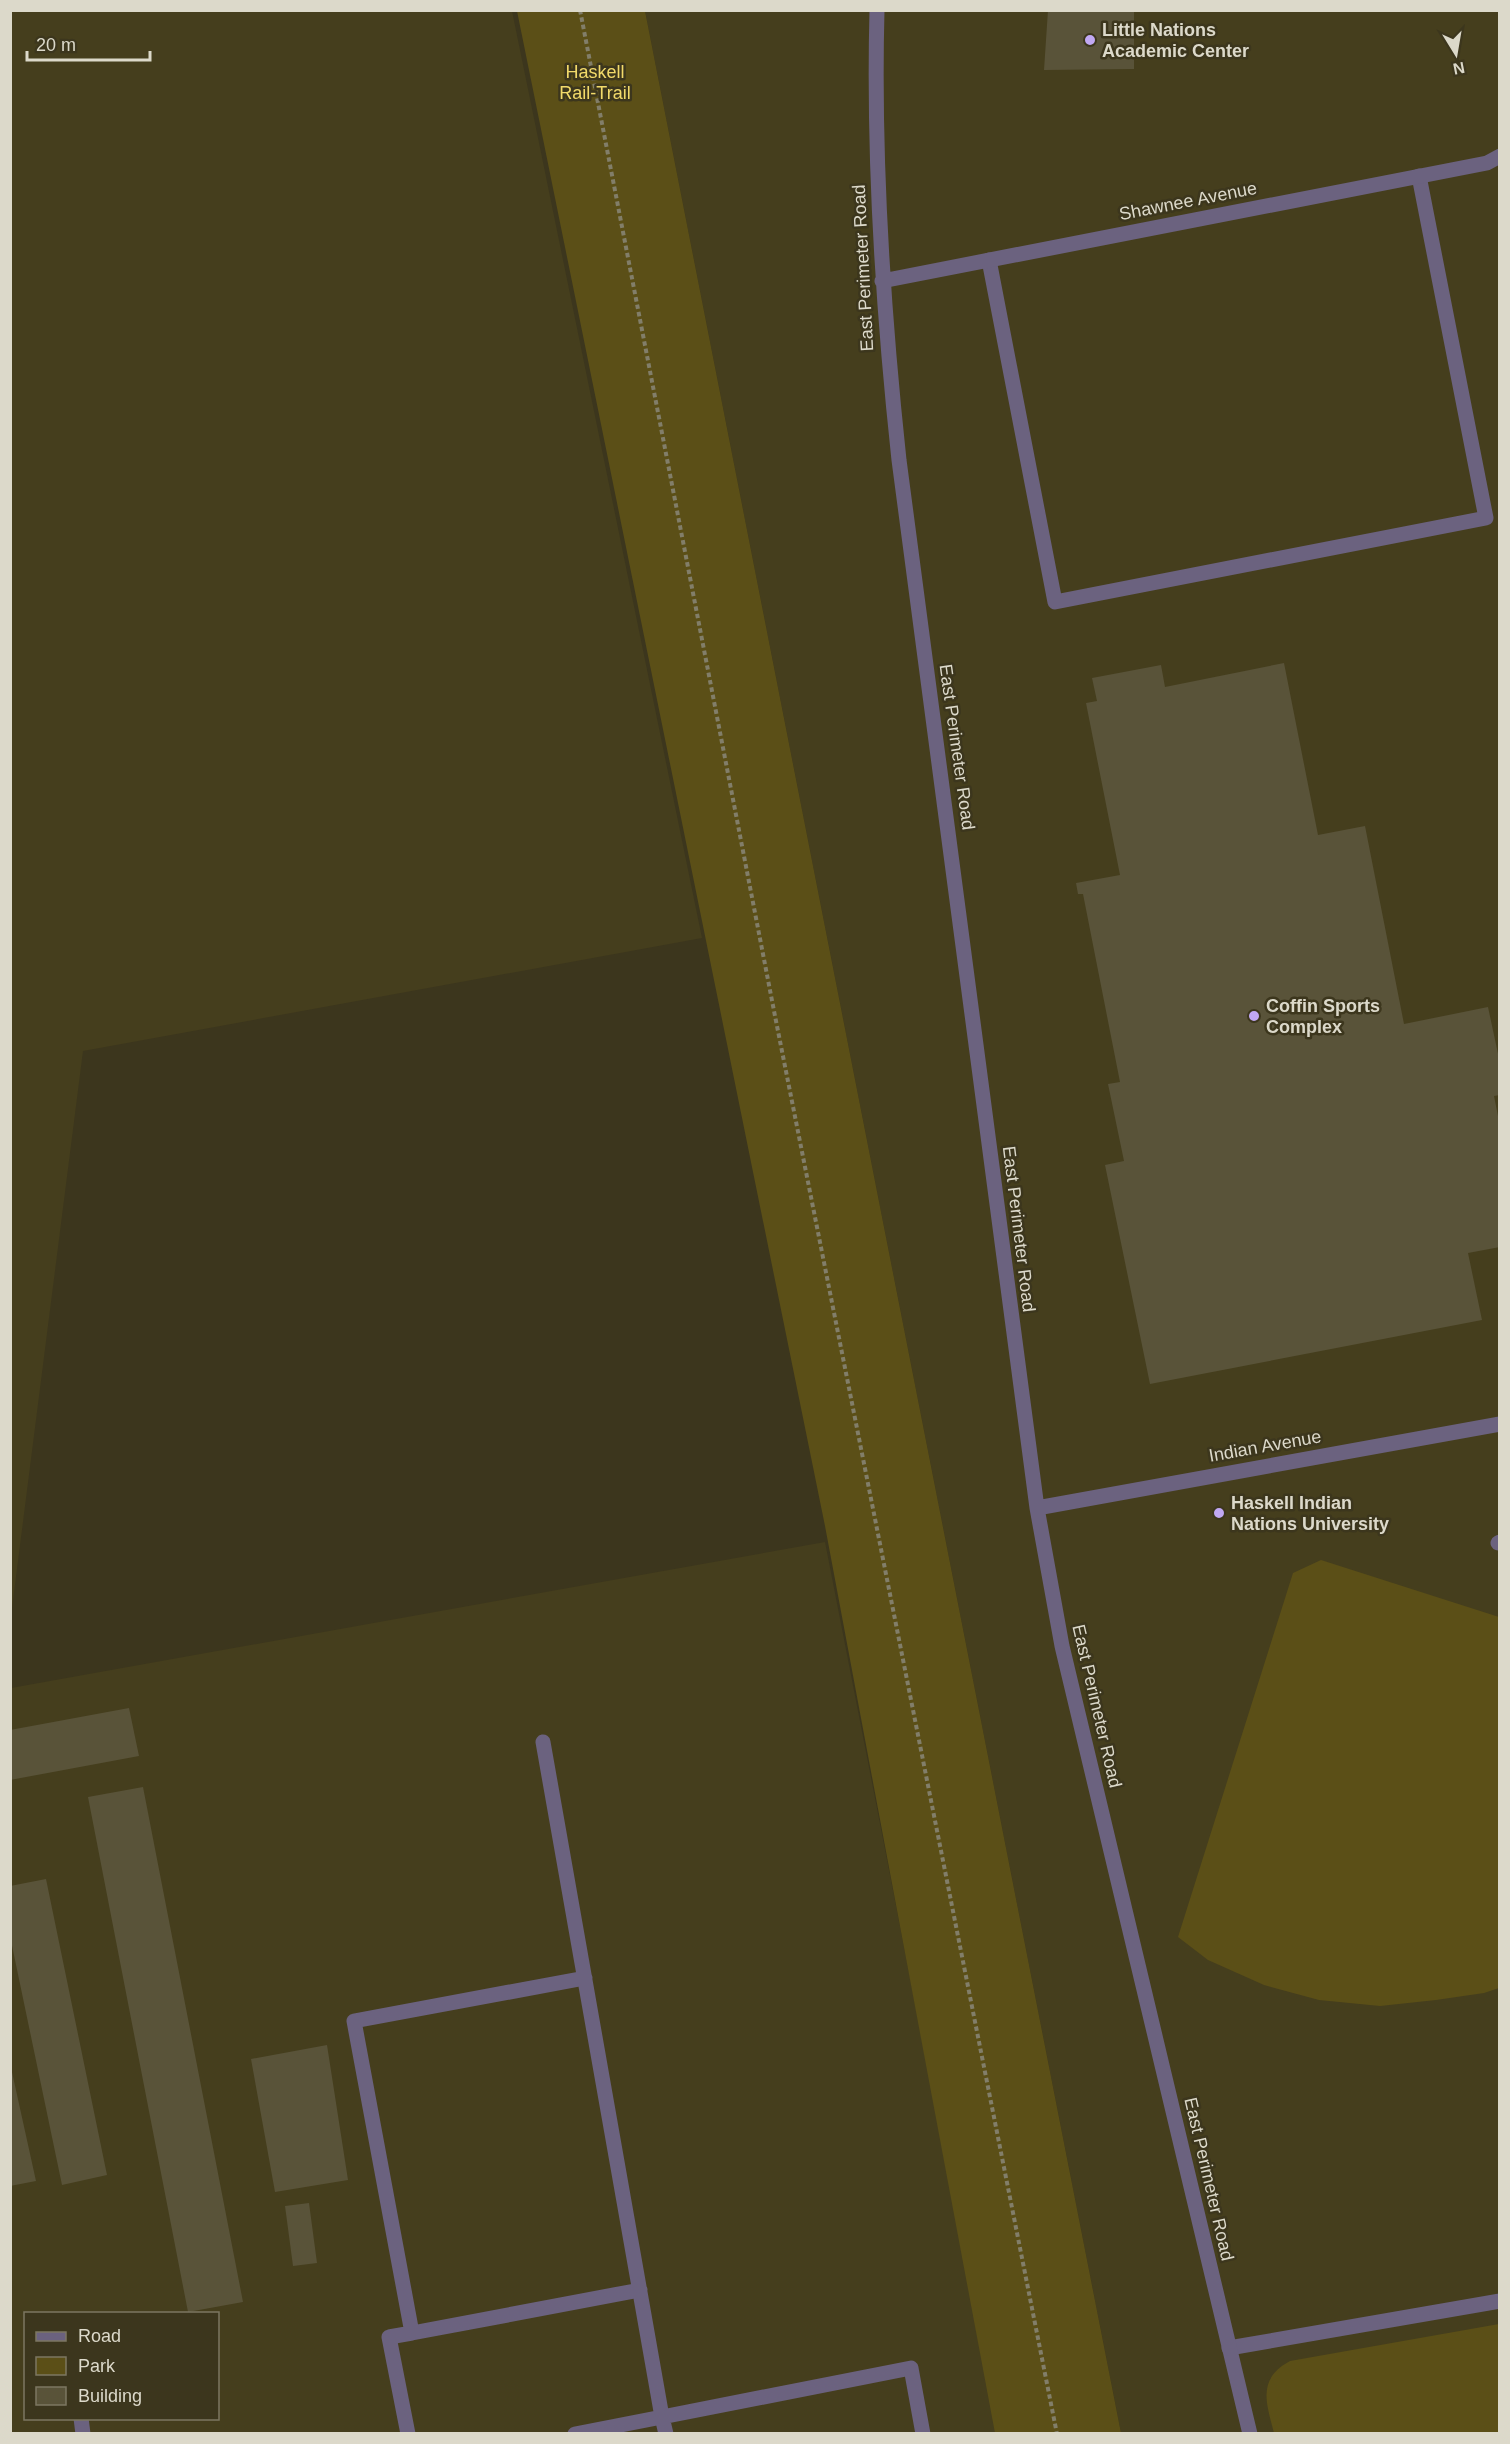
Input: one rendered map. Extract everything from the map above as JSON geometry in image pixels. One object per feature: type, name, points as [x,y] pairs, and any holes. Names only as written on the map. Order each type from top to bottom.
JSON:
[{"type":"street","name":"East Perimeter Road","points":[[877,10],[875,83],[882,281],[898,460],[1037,1508],[1062,1646],[1250,2433]]},
{"type":"street","name":"Shawnee Avenue","points":[[882,281],[1488,163],[1500,156]]},
{"type":"street","points":[[989,260],[1055,602],[1486,518],[1419,176]]},
{"type":"street","name":"Indian Avenue","points":[[1037,1508],[1500,1424]]},
{"type":"street","points":[[543,1742],[666,2433]]},
{"type":"street","points":[[412,2333],[354,2021],[585,1978]]},
{"type":"street","points":[[408,2433],[389,2337],[640,2290]]},
{"type":"street","points":[[1229,2348],[1500,2301]]},
{"type":"street","points":[[575,2433],[911,2368],[923,2433]]},
{"type":"path","points":[[580,10],[775,1016],[1057,2433]]},
{"type":"shaded area","points":[[11,10],[512,11],[702,938],[83,1051],[11,1616]]},
{"type":"shaded area","name":"Haskell Indian Nations University","points":[[645,11],[1499,11],[1499,2433],[1121,2433]]},
{"type":"shaded area","points":[[825,1542],[999,2433],[11,2434],[11,1688]]},
{"type":"green space","name":"Haskell Rail-Trail","points":[[517,11],[645,11],[1121,2433],[995,2433],[825,1526]]},
{"type":"green space","points":[[1321,1560],[1499,1617],[1499,1988],[1484,1993],[1380,2006],[1319,2000],[1264,1985],[1208,1960],[1178,1937],[1293,1573]]},
{"type":"green space","points":[[1499,2324],[1499,2433],[1274,2433],[1268,2411],[1268,2384],[1272,2375],[1290,2361]]},
{"type":"building","name":"Little Nations Academic Center","points":[[1048,10],[1134,10],[1134,69],[1044,70]]},
{"type":"building","name":"Coffin Sports Complex","points":[[1284,663],[1318,835],[1365,826],[1404,1024],[1488,1007],[1500,1063],[1500,1095],[1494,1096],[1500,1126],[1500,1247],[1468,1253],[1482,1320],[1150,1384],[1105,1165],[1124,1161],[1108,1084],[1120,1082],[1083,894],[1078,894],[1076,883],[1120,875],[1086,703],[1097,701],[1092,678],[1161,665],[1165,687]]},
{"type":"building","points":[[129,1708],[139,1756],[10,1780],[10,1730]]},
{"type":"building","points":[[143,1787],[243,2302],[188,2312],[88,1797]]},
{"type":"building","points":[[46,1879],[107,2175],[62,2185],[10,1936],[10,1886]]},
{"type":"building","points":[[327,2045],[348,2180],[275,2192],[251,2059]]},
{"type":"building","points":[[10,2063],[36,2181],[10,2186]]},
{"type":"building","points":[[309,2203],[317,2263],[293,2266],[285,2206]]},
{"type":"place","name":"Little Nations Academic Center","points":[[1090,40]]},
{"type":"place","name":"Coffin Sports Complex","points":[[1254,1016]]},
{"type":"place","name":"Haskell Indian Nations University","points":[[1219,1513]]}]
